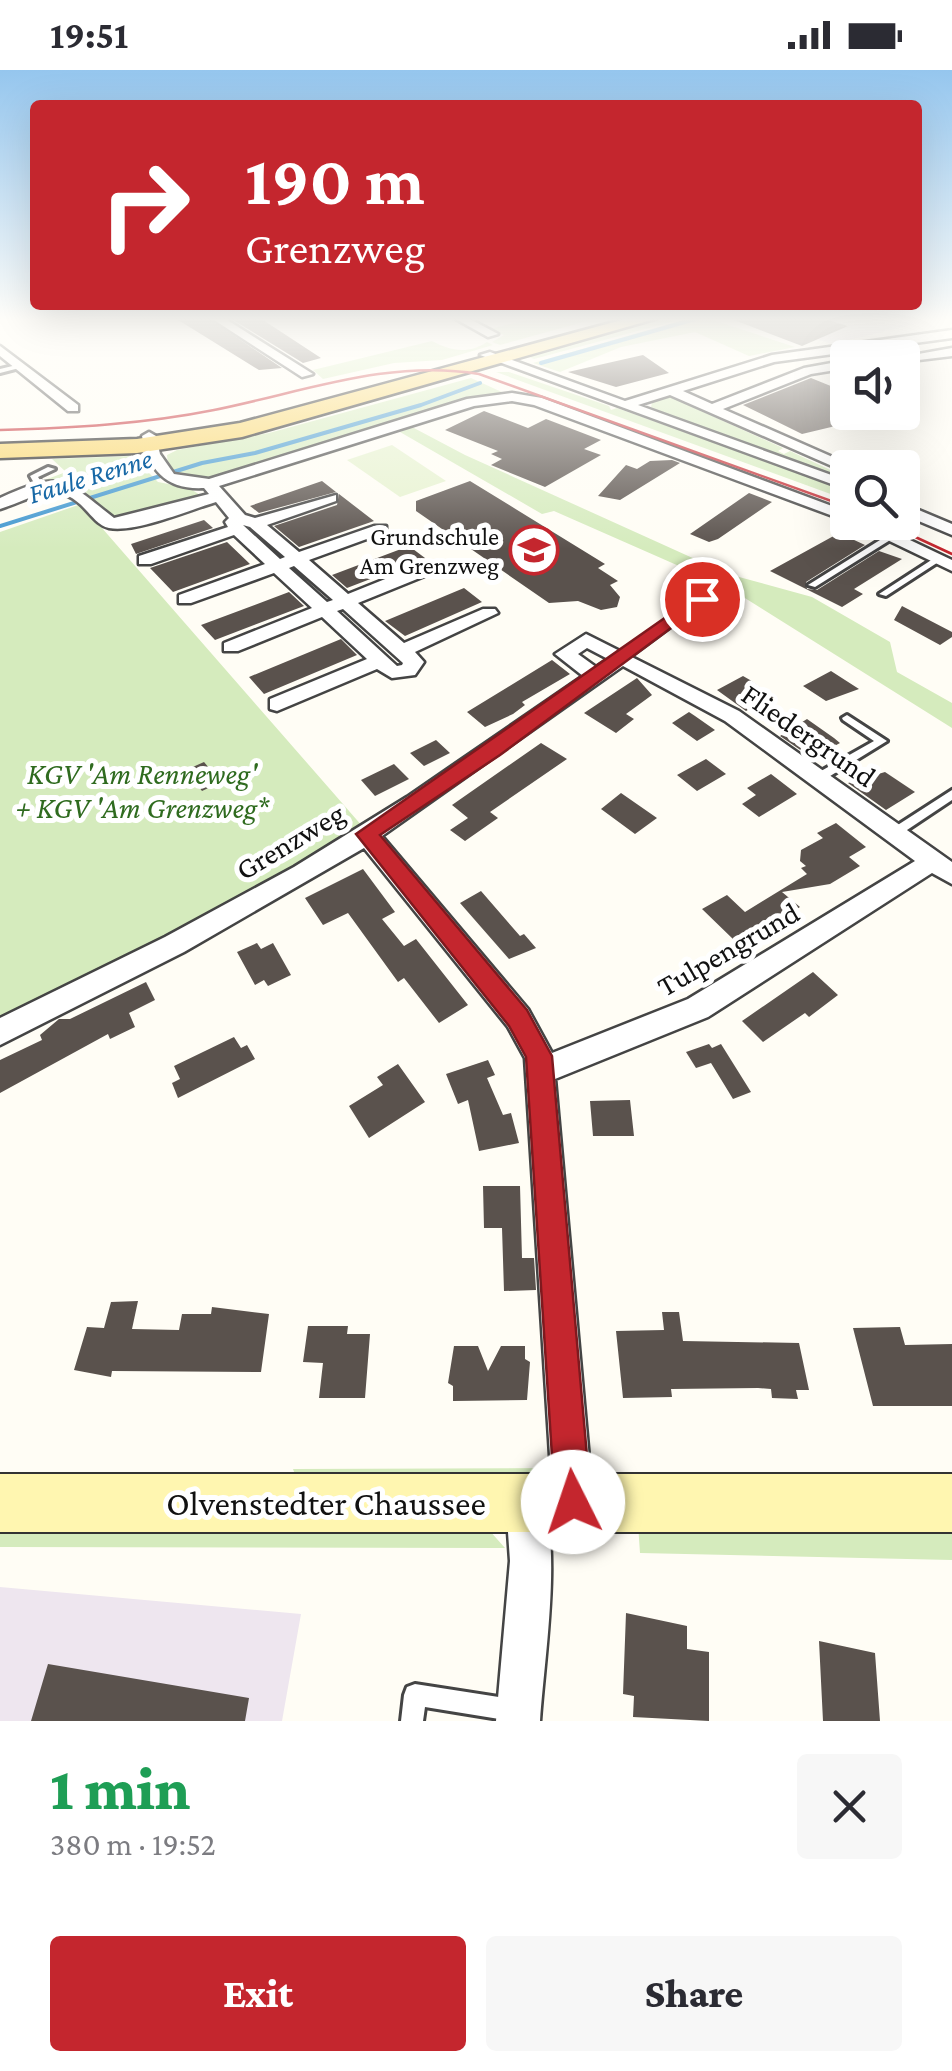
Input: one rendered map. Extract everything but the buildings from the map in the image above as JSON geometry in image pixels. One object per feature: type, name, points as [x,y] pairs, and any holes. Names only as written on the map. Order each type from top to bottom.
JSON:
[{"type":"main road","points":[[0,451],[150,440],[268,424],[356,395]]},
{"type":"main road","points":[[0,442],[150,440]]},
{"type":"street","points":[[56,395],[72,408]]},
{"type":"street","points":[[600,395],[830,480]]},
{"type":"street","points":[[626,406],[655,395]]},
{"type":"street","points":[[680,395],[830,461]]},
{"type":"street","points":[[712,409],[746,395]]},
{"type":"street","points":[[150,440],[165,476],[208,483],[241,477],[466,404],[507,401],[547,405],[830,511]]},
{"type":"street","points":[[208,483],[277,566],[392,672],[408,671],[414,662],[402,651],[297,559],[244,523]]},
{"type":"street","points":[[0,504],[40,488],[64,488],[84,498],[110,523],[126,523],[220,496]]},
{"type":"street","points":[[145,560],[244,523],[330,498]]},
{"type":"street","points":[[920,504],[951,522]]},
{"type":"street","points":[[920,513],[951,522]]},
{"type":"street","points":[[185,599],[380,529]]},
{"type":"street","points":[[898,540],[946,563]]},
{"type":"street","points":[[231,646],[426,569]]},
{"type":"street","points":[[402,651],[489,613]]},
{"type":"street","points":[[596,676],[565,654],[586,640],[622,658]]},
{"type":"street","name":"Grenzweg","points":[[0,1032],[204,929],[366,834],[622,658]]},
{"type":"street","name":"Fliedergrund","points":[[622,658],[719,708],[942,868]]},
{"type":"street","points":[[277,704],[380,660]]},
{"type":"street","points":[[366,834],[518,1018],[543,1070],[550,1503],[530,1561],[518,1716]]},
{"type":"street","name":"Tulpengrund","points":[[543,1070],[698,1008],[942,868]]},
{"type":"street","name":"Olvenstedter Chaussee","points":[[0,1503],[952,1503]]},
{"type":"lane","points":[[40,488],[34,476],[51,470]]},
{"type":"lane","points":[[812,585],[884,540]]},
{"type":"lane","points":[[883,594],[946,563]]},
{"type":"lane","name":"Grenzweg","points":[[622,658],[725,582]]},
{"type":"lane","points":[[818,778],[882,741],[847,718]]},
{"type":"lane","points":[[894,832],[952,794]]},
{"type":"lane","points":[[412,1721],[415,1695],[518,1716]]},
{"type":"shaded area","points":[[0,1587],[301,1614],[282,1721],[0,1721]]},
{"type":"green space","points":[[408,395],[497,395],[213,478],[178,475],[168,466],[167,455],[177,450],[269,433]]},
{"type":"green space","points":[[559,395],[577,395],[611,410],[617,408],[830,484],[830,494]]},
{"type":"green space","points":[[666,395],[783,448],[778,451],[784,454],[790,451],[830,470],[830,476],[714,435],[651,407],[653,399]]},
{"type":"green space","points":[[412,427],[465,455],[728,574],[812,597],[890,642],[897,672],[952,703],[952,728],[729,588],[554,511],[542,514],[400,432]]},
{"type":"green space","points":[[392,445],[446,481],[400,497],[347,460]]},
{"type":"green space","points":[[132,456],[158,482],[189,488],[205,498],[124,520],[109,517],[79,488],[42,481],[66,472],[52,459]]},
{"type":"green space","name":"KGV 'Am Renneweg' + KGV 'Am Grenzweg*","points":[[81,504],[363,827],[228,907],[0,1023],[0,532]]},
{"type":"green space","points":[[558,1468],[554,1477],[297,1480],[293,1469]]},
{"type":"green space","points":[[0,1522],[489,1530],[505,1548],[0,1547]]},
{"type":"green space","points":[[638,1524],[952,1525],[952,1560],[640,1553]]},
{"type":"waterway","name":"Faule Renne","points":[[0,526],[202,463],[255,453],[448,395]]},
{"type":"tram line","points":[[0,430],[161,419],[278,395]]},
{"type":"tram line","points":[[537,395],[830,501]]},
{"type":"tram line","points":[[920,539],[952,554]]},
{"type":"place","name":"Grundschule Am Grenzweg","points":[[534,550]]},
{"type":"route","points":[[573,1502],[539,1056],[518,1018],[366,834],[493,750],[702,599]]}]
